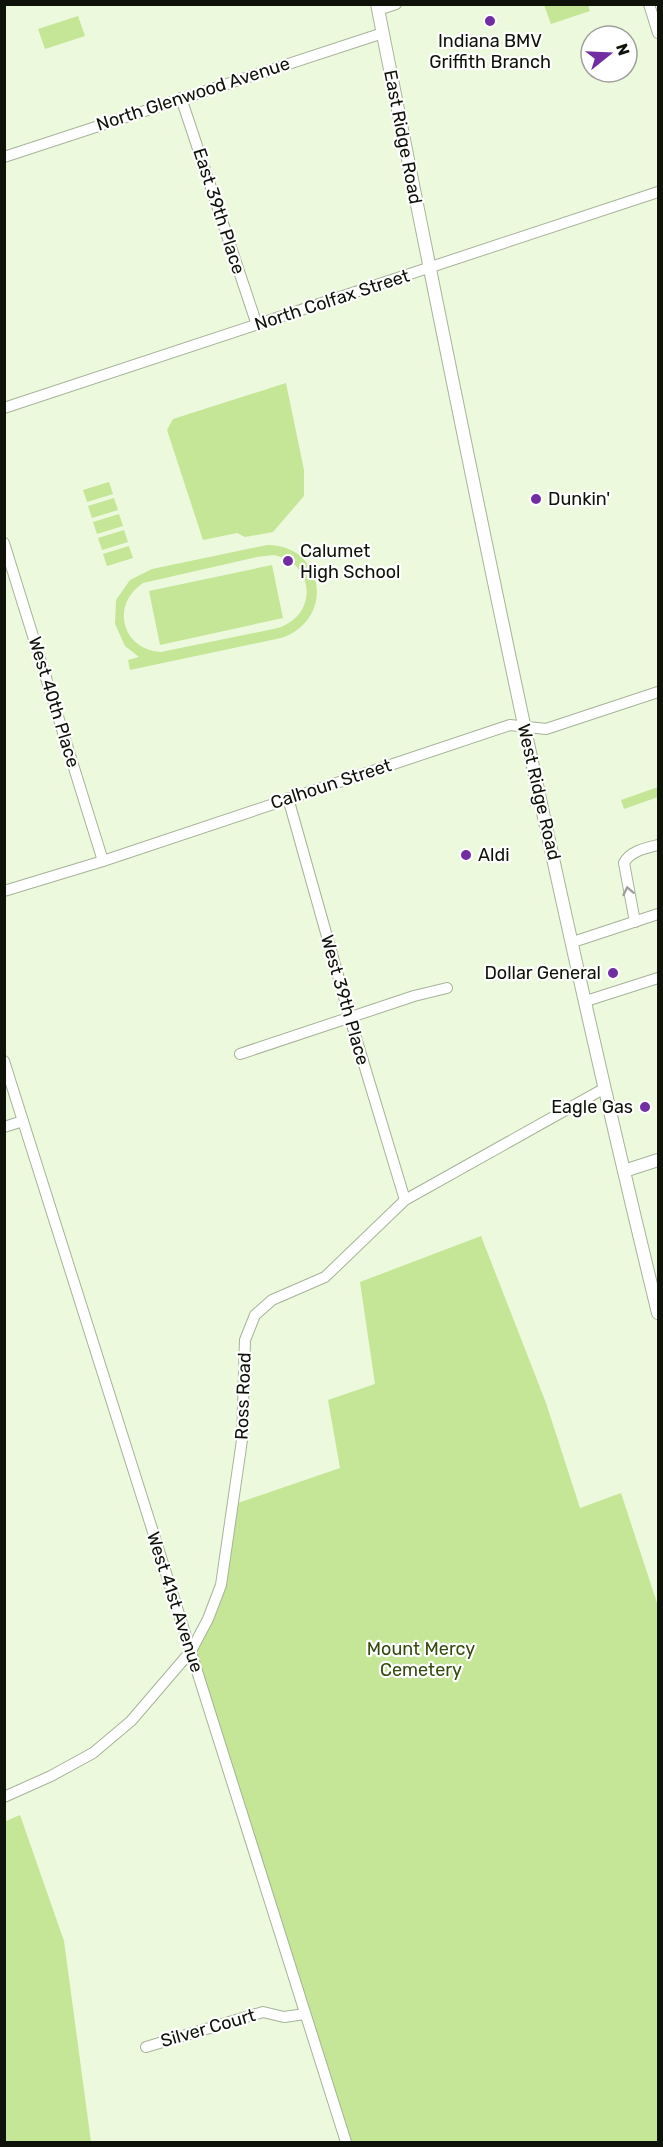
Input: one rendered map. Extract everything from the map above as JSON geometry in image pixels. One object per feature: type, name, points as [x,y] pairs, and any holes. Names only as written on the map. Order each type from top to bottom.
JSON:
[{"type":"main road","name":"East Ridge Road","points":[[378,7],[429,269]]},
{"type":"main road","name":"West Ridge Road","points":[[429,269],[525,727],[624,1171],[656,1288],[658,1313]]},
{"type":"main road","points":[[624,1171],[658,1160]]},
{"type":"street","points":[[378,7],[396,4]]},
{"type":"street","points":[[649,4],[658,33]]},
{"type":"street","name":"North Glenwood Avenue","points":[[4,157],[383,33]]},
{"type":"street","name":"East 39th Place","points":[[181,98],[256,325]]},
{"type":"street","name":"North Colfax Street","points":[[4,408],[658,192]]},
{"type":"street","name":"West 40th Place","points":[[4,543],[104,861]]},
{"type":"street","name":"Calhoun Street","points":[[4,891],[104,861],[510,725],[546,729],[658,692]]},
{"type":"street","name":"West 39th Place","points":[[288,798],[350,1018],[405,1200]]},
{"type":"street","points":[[635,922],[624,868],[625,861],[633,854],[658,845]]},
{"type":"street","points":[[573,942],[658,914]]},
{"type":"street","points":[[586,1001],[658,978]]},
{"type":"street","points":[[240,1054],[447,987]]},
{"type":"street","name":"West 41st Avenue","points":[[4,1061],[346,2142]]},
{"type":"street","name":"Ross Road","points":[[4,1797],[51,1776],[93,1753],[130,1721],[191,1652],[208,1619],[221,1586],[242,1440],[245,1340],[255,1315],[272,1300],[325,1277],[405,1200],[605,1088]]},
{"type":"street","points":[[4,1127],[23,1121]]},
{"type":"street","name":"Silver Court","points":[[146,2047],[263,2012],[284,2017],[305,2014]]},
{"type":"green space","points":[[544,5],[588,5],[590,11],[551,24]]},
{"type":"green space","points":[[78,16],[85,36],[45,49],[38,29]]},
{"type":"green space","points":[[286,383],[304,470],[304,496],[273,532],[245,537],[237,533],[203,540],[167,430],[173,419]]},
{"type":"green space","points":[[109,482],[113,494],[87,502],[83,490]]},
{"type":"green space","points":[[114,498],[118,510],[92,518],[88,506]]},
{"type":"green space","points":[[119,514],[123,526],[97,534],[93,522]]},
{"type":"green space","points":[[124,530],[128,542],[102,550],[98,538]]},
{"type":"green space","points":[[267,545],[287,548],[301,557],[311,570],[316,585],[316,601],[310,616],[299,629],[281,638],[130,670],[128,660],[139,657],[125,646],[115,624],[116,600],[130,580],[152,569]],"holes":[[[273,555],[287,560],[304,578],[307,589],[306,601],[291,621],[278,628],[161,652],[148,649],[129,635],[125,625],[126,603],[143,583],[257,557]]]},
{"type":"green space","points":[[129,546],[133,558],[107,566],[103,554]]},
{"type":"green space","points":[[272,565],[283,618],[160,645],[149,591]]},
{"type":"green space","points":[[658,787],[658,797],[624,809],[621,800]]},
{"type":"green space","name":"Mount Mercy Cemetery","points":[[481,1236],[546,1403],[580,1508],[621,1493],[658,1606],[658,2142],[349,2142],[195,1650],[213,1620],[222,1596],[238,1503],[340,1468],[328,1400],[375,1384],[360,1282]]},
{"type":"green space","points":[[20,1815],[64,1941],[91,2142],[5,2142],[4,1822]]},
{"type":"place","name":"Indiana BMV Griffith Branch","points":[[490,21]]},
{"type":"place","name":"Dunkin'","points":[[536,499]]},
{"type":"place","name":"Calumet High School","points":[[288,561]]},
{"type":"place","name":"Aldi","points":[[466,855]]},
{"type":"place","name":"Dollar General","points":[[613,973]]},
{"type":"place","name":"Eagle Gas","points":[[645,1107]]}]
